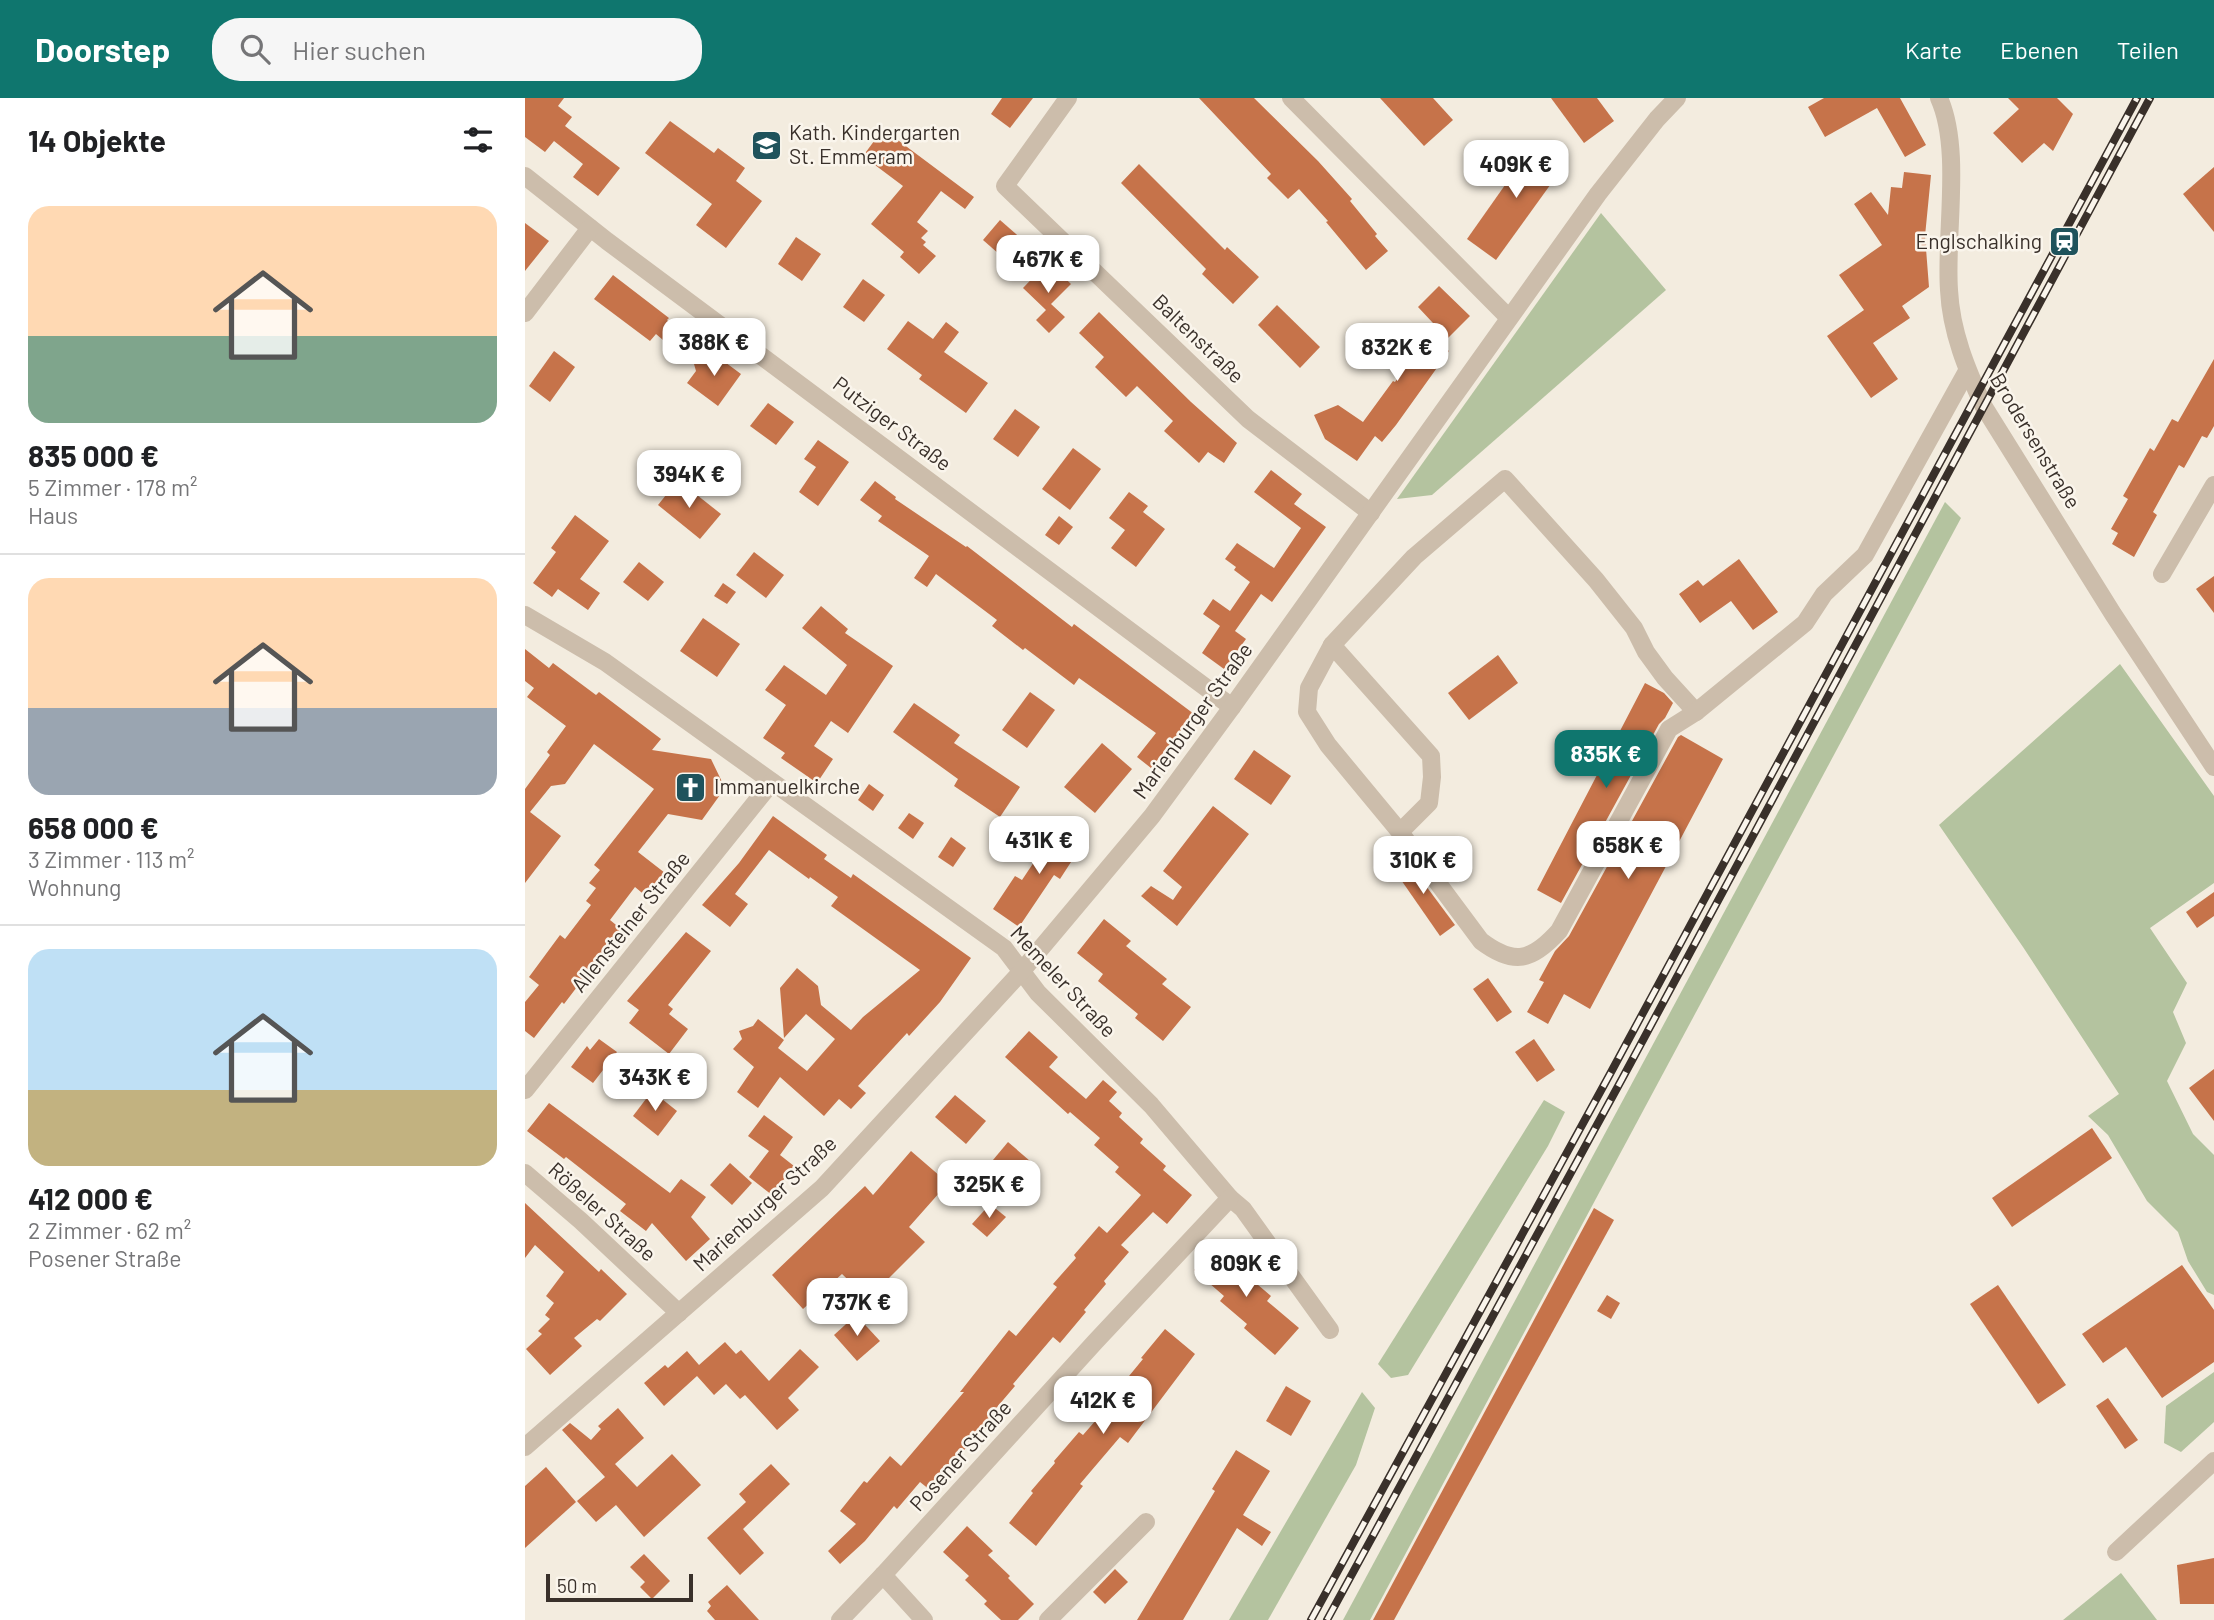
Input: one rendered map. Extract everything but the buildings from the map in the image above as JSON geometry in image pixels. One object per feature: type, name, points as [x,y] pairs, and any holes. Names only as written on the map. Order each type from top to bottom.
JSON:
[{"type":"street","name":"Baltenstraße","points":[[1068,98],[1005,186],[1248,419],[1371,513]]},
{"type":"street","points":[[1291,98],[1509,318]]},
{"type":"street","name":"Brodersenstraße","points":[[1939,98],[1950,149],[1948,289],[1953,324],[1967,371],[1984,407],[2113,614],[2214,767]]},
{"type":"street","name":"Marienburger Straße","points":[[525,1447],[822,1188],[1021,972],[1152,816],[1598,194],[1673,99]]},
{"type":"street","name":"Putziger Straße","points":[[525,176],[590,228],[1232,707]]},
{"type":"street","points":[[525,313],[590,228]]},
{"type":"street","points":[[1696,712],[1665,678],[1646,652],[1634,628],[1597,580],[1505,479],[1414,557],[1332,645],[1309,688],[1307,712],[1328,745],[1400,832],[1481,941],[1498,954],[1515,957],[1532,954],[1546,945],[1559,930],[1661,741],[1678,722],[1696,712],[1805,622],[1824,594],[1865,555],[1967,371]]},
{"type":"street","points":[[2162,574],[2214,485]]},
{"type":"street","name":"Memeler Straße","points":[[525,615],[605,662],[1004,948],[1038,993],[1151,1105],[1230,1198],[1243,1209],[1330,1330]]},
{"type":"street","points":[[1332,645],[1431,756],[1429,803],[1400,832]]},
{"type":"street","name":"Allensteiner Straße","points":[[525,1090],[772,782]]},
{"type":"street","name":"Rößeler Straße","points":[[525,1173],[581,1221],[679,1313]]},
{"type":"street","name":"Posener Straße","points":[[840,1620],[1094,1342],[1230,1198]]},
{"type":"street","points":[[2116,1552],[2214,1461]]},
{"type":"street","points":[[1048,1620],[1146,1522]]},
{"type":"street","points":[[883,1576],[924,1620]]},
{"type":"green space","points":[[1601,213],[1666,290],[1432,495],[1397,499]]},
{"type":"green space","points":[[1945,502],[1961,518],[1370,1620],[1343,1620]]},
{"type":"green space","points":[[2120,664],[2214,796],[2214,883],[2150,928],[2187,983],[2173,1012],[2186,1043],[2167,1081],[2193,1134],[2214,1155],[2214,1295],[2207,1292],[2188,1261],[2178,1232],[2147,1201],[2108,1135],[2088,1116],[2119,1094],[1939,825]]},
{"type":"green space","points":[[1544,1100],[1565,1112],[1548,1146],[1408,1375],[1391,1378],[1378,1364]]},
{"type":"green space","points":[[2214,1372],[2214,1422],[2181,1452],[2164,1443],[2166,1406]]},
{"type":"green space","points":[[1362,1392],[1375,1408],[1356,1465],[1268,1620],[1229,1620]]},
{"type":"green space","points":[[2121,1573],[2157,1620],[2063,1620]]},
{"type":"railway","points":[[1311,1620],[1610,1074],[2137,98]]},
{"type":"railway","points":[[1327,1620],[1622,1079],[2150,98]]},
{"type":"place","name":"Kath. Kindergarten St. Emmeram","points":[[766,145]]},
{"type":"place","name":"Englschalking","points":[[2065,242]]},
{"type":"place","name":"Immanuelkirche","points":[[691,787]]}]
